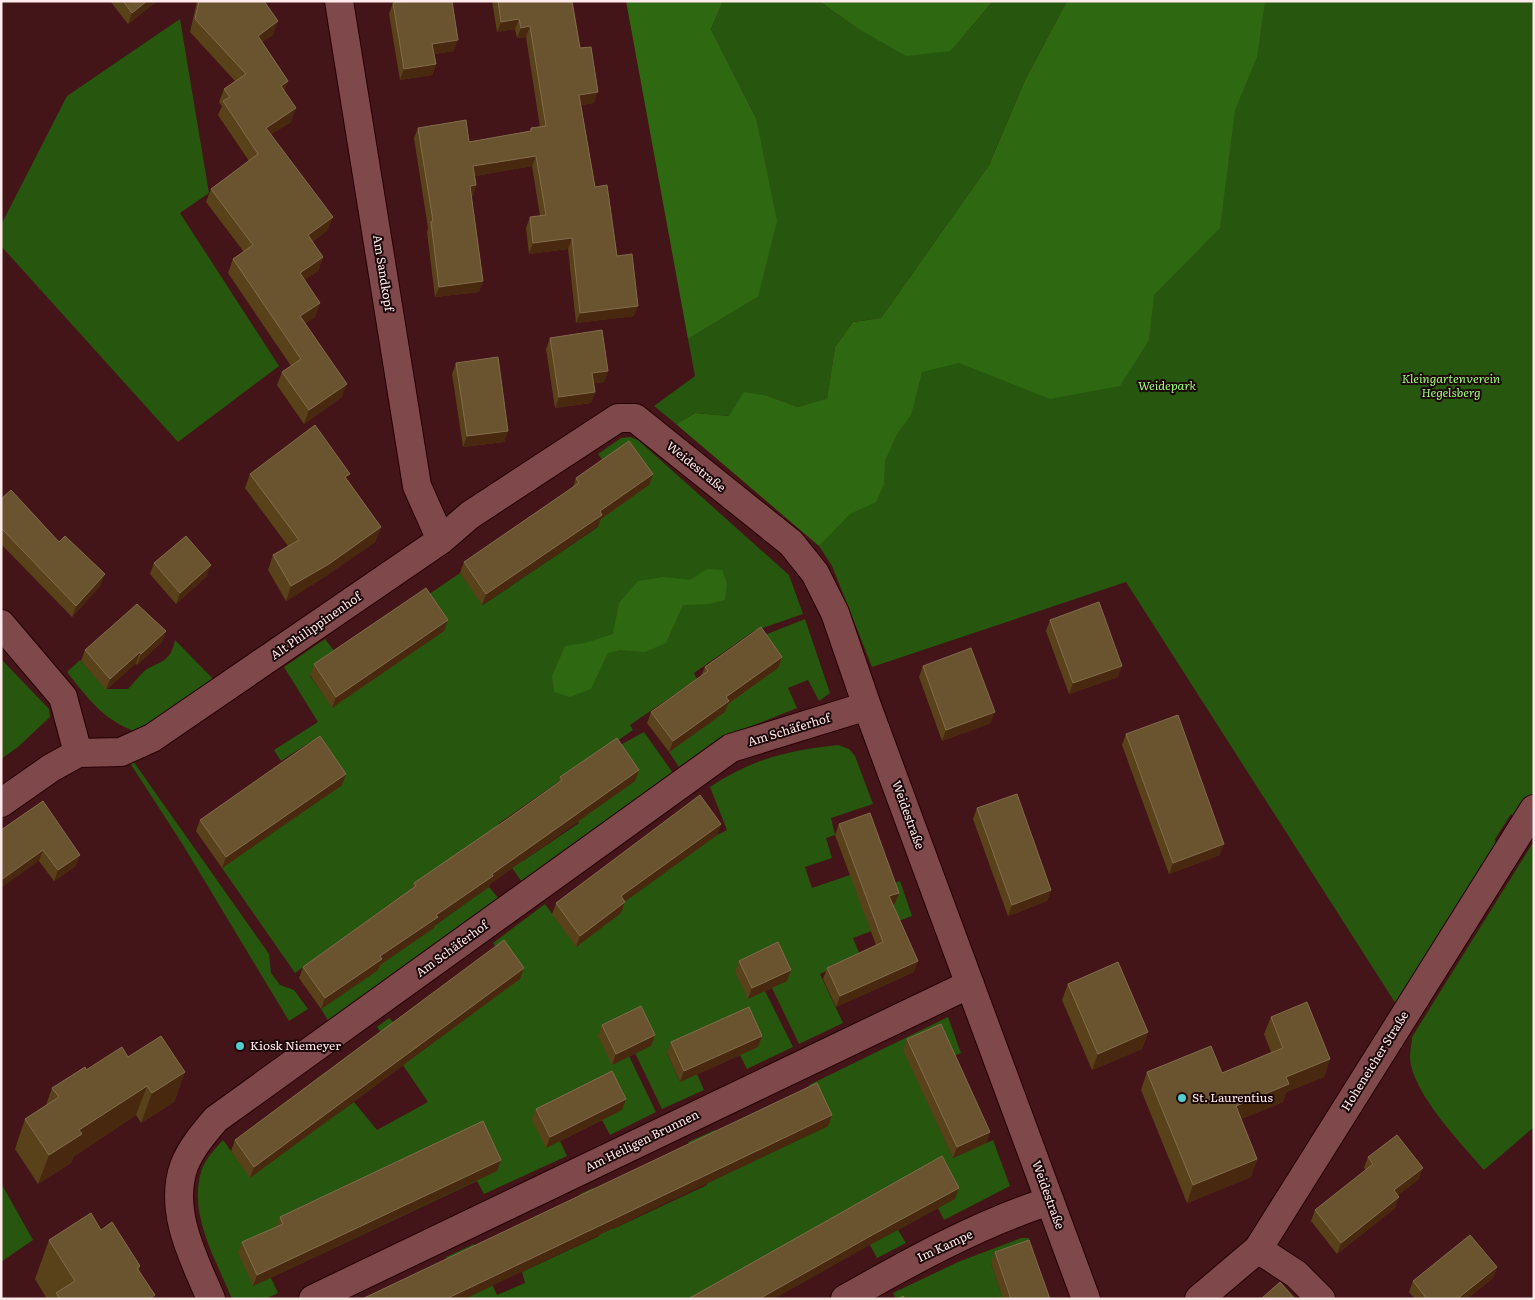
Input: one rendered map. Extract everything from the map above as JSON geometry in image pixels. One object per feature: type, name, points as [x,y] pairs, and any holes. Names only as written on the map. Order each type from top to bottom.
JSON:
[{"type":"street","name":"Am Sandkopf","points":[[339,1],[417,486],[441,540]]},
{"type":"street","name":"Alt Philippinenhof","points":[[1,803],[51,768],[78,753],[121,752],[152,738],[441,540],[470,515],[618,418]]},
{"type":"street","name":"Weidestraße","points":[[618,418],[635,418],[791,543],[815,573],[836,613],[867,706],[1086,1299]]},
{"type":"street","points":[[1,624],[63,697],[78,753]]},
{"type":"street","name":"Am Schäferhof","points":[[211,1299],[185,1237],[179,1199],[184,1167],[197,1143],[216,1119],[731,748],[867,706]]},
{"type":"street","name":"Hoheneicher Straße","points":[[1199,1299],[1258,1250],[1534,809]]},
{"type":"street","name":"Am Heiligen Brunnen","points":[[314,1299],[970,984]]},
{"type":"street","name":"Im Kampe","points":[[845,1299],[904,1266],[1024,1209],[1050,1201]]},
{"type":"street","points":[[1258,1250],[1296,1274],[1321,1299]]},
{"type":"green space","points":[[626,1],[723,1],[711,29],[756,118],[777,221],[758,297],[688,339]]},
{"type":"green space","points":[[723,1],[819,1],[857,28],[951,51],[993,1],[1067,1],[1025,80],[989,165],[881,318],[853,322],[835,347],[827,400],[798,407],[768,396],[729,416],[695,413],[676,424],[654,406],[695,376],[688,339],[758,297],[756,118],[711,29]]},
{"type":"green space","points":[[819,1],[993,1],[951,51],[906,56],[857,28]]},
{"type":"green space","points":[[1067,1],[1265,1],[1257,57],[1235,110],[1220,228],[1154,295],[1149,340],[1120,386],[1050,399],[959,363],[922,372],[911,415],[897,434],[885,461],[884,484],[876,502],[850,514],[819,546],[676,424],[695,413],[729,416],[744,392],[768,396],[798,407],[827,399],[835,347],[853,322],[881,318],[989,165],[1025,80]]},
{"type":"green space","name":"Weidepark","points":[[1209,1],[1534,1],[1534,792],[1516,820],[1511,814],[1495,839],[1496,850],[1396,1004],[1126,582],[872,667],[832,566],[819,546],[922,372]]},
{"type":"green space","points":[[180,19],[209,193],[180,213],[279,366],[178,442],[1,246],[1,225],[67,96]]},
{"type":"green space","points":[[630,437],[638,440],[789,575],[803,614],[754,631],[694,673],[697,679],[630,725],[633,730],[498,824],[523,861],[579,823],[577,820],[613,749],[644,732],[673,773],[522,882],[488,834],[295,973],[222,868],[342,785],[312,741],[281,761],[274,750],[318,722],[284,667],[325,639],[338,656],[310,676],[333,708],[422,599],[460,573],[483,605],[598,527],[606,465],[598,454],[621,438]]},
{"type":"green space","points":[[707,569],[722,570],[727,583],[725,600],[709,604],[683,605],[666,643],[645,652],[620,650],[608,653],[591,689],[570,697],[554,692],[552,676],[565,646],[585,643],[613,634],[619,603],[638,581],[663,577],[690,580]]},
{"type":"green space","points":[[805,619],[830,693],[819,701],[808,680],[788,688],[797,708],[722,738],[679,767],[669,752],[724,712],[722,708],[757,638]]},
{"type":"green space","points":[[175,640],[216,682],[140,733],[128,729],[107,716],[90,701],[67,672],[80,660],[106,689],[128,689],[144,671],[168,656]]},
{"type":"green space","points":[[1,659],[49,709],[50,717],[18,747],[1,759]]},
{"type":"green space","points":[[838,745],[849,749],[855,756],[873,804],[831,818],[835,835],[826,838],[832,858],[805,867],[812,888],[850,875],[888,886],[900,881],[912,916],[853,938],[860,955],[820,974],[843,1023],[799,1044],[772,988],[765,991],[793,1047],[747,1069],[740,1055],[758,1046],[667,1053],[680,1082],[697,1074],[704,1090],[662,1109],[635,1053],[629,1056],[656,1112],[610,1135],[602,1120],[622,1110],[545,1148],[560,1141],[567,1156],[484,1194],[477,1181],[253,1286],[271,1278],[278,1293],[266,1299],[232,1299],[205,1236],[198,1202],[198,1186],[202,1169],[223,1140],[250,1177],[354,1102],[377,1130],[428,1102],[377,1027],[389,1018],[397,1026],[520,979],[493,943],[545,904],[576,946],[621,913],[617,907],[717,835],[727,830],[710,787],[741,769],[771,757]]},
{"type":"green space","points":[[133,761],[269,954],[271,973],[280,985],[294,990],[308,1009],[289,1021],[183,845],[130,763]]},
{"type":"green space","points":[[1534,841],[1534,1127],[1484,1170],[1451,1132],[1418,1085],[1412,1070],[1410,1056],[1412,1037]]},
{"type":"green space","points":[[489,887],[500,900],[329,1022],[321,1009],[378,970],[376,967]]},
{"type":"green space","points":[[948,1017],[961,1053],[948,1059],[904,1050],[953,1158],[993,1140],[1010,1186],[944,1220],[938,1208],[898,1230],[906,1243],[877,1258],[854,1215],[703,1299],[467,1299],[446,1257],[474,1244],[497,1295],[525,1283],[522,1272],[599,1236],[580,1194],[593,1188],[613,1229],[707,1185],[688,1142],[715,1130],[734,1170],[828,1126],[809,1085]]},
{"type":"green space","points":[[1,1183],[33,1240],[1,1262]]},
{"type":"green space","points":[[1021,1238],[1029,1238],[1032,1249],[991,1263],[1003,1299],[896,1299],[893,1293],[958,1262]]},
{"type":"building","points":[[123,1],[147,1],[132,13]]},
{"type":"building","points":[[199,1],[264,1],[278,21],[258,36],[288,81],[281,86],[296,108],[266,128],[333,217],[308,235],[323,257],[300,273],[320,303],[300,316],[347,384],[309,410],[282,372],[301,359],[233,259],[253,245],[211,189],[258,154],[223,101],[230,97],[224,89],[246,74],[195,19]]},
{"type":"building","points":[[406,1],[452,1],[458,40],[432,44],[436,64],[404,69],[393,3]]},
{"type":"building","points":[[498,1],[572,1],[580,48],[591,47],[598,92],[579,95],[595,187],[607,185],[617,256],[632,254],[638,306],[580,313],[572,238],[533,243],[530,217],[546,215],[536,156],[473,166],[476,185],[470,186],[483,281],[439,287],[431,222],[433,221],[418,128],[466,120],[469,142],[531,131],[531,128],[546,126],[530,26],[521,28],[519,19],[501,22]]},
{"type":"building","points":[[602,330],[608,371],[592,373],[595,392],[559,397],[550,338]]},
{"type":"building","points":[[498,357],[508,431],[467,436],[456,363]]},
{"type":"building","points":[[315,425],[350,474],[345,477],[381,527],[329,564],[291,586],[273,555],[299,540],[250,474]]},
{"type":"building","points":[[629,441],[653,474],[600,511],[602,515],[486,594],[464,562],[579,483],[576,478]]},
{"type":"building","points":[[11,490],[59,542],[65,536],[105,574],[76,606],[1,528],[1,499]]},
{"type":"building","points":[[186,536],[211,565],[180,593],[154,563]]},
{"type":"building","points":[[426,588],[448,620],[336,697],[314,664]]},
{"type":"building","points":[[1099,602],[1122,666],[1073,683],[1050,620]]},
{"type":"building","points":[[137,604],[166,631],[110,679],[85,650]]},
{"type":"building","points":[[761,627],[782,657],[726,697],[729,701],[673,741],[651,712],[708,671],[705,667]]},
{"type":"building","points":[[971,648],[995,712],[946,730],[923,666]]},
{"type":"building","points":[[1178,715],[1224,844],[1173,863],[1126,734]]},
{"type":"building","points":[[320,736],[346,774],[226,857],[200,820]]},
{"type":"building","points":[[617,738],[639,770],[492,874],[493,876],[436,915],[438,917],[380,956],[382,959],[325,998],[303,967],[416,886],[414,883],[562,780],[560,777]]},
{"type":"building","points":[[1017,794],[1051,890],[1012,905],[977,808]]},
{"type":"building","points":[[700,795],[721,824],[621,896],[625,902],[580,936],[556,903]]},
{"type":"building","points":[[43,801],[80,855],[58,870],[43,850],[1,880],[1,830]]},
{"type":"building","points":[[870,813],[899,893],[889,896],[918,961],[840,996],[827,968],[883,942],[839,824]]},
{"type":"building","points":[[504,940],[524,968],[254,1167],[235,1140]]},
{"type":"building","points":[[778,942],[791,970],[752,988],[739,961]]},
{"type":"building","points":[[1118,962],[1148,1032],[1098,1054],[1068,984]]},
{"type":"building","points":[[1307,1002],[1330,1059],[1286,1077],[1289,1084],[1236,1106],[1257,1159],[1193,1185],[1147,1072],[1211,1046],[1222,1073],[1283,1048],[1271,1017]]},
{"type":"building","points":[[641,1006],[655,1035],[616,1054],[602,1025]]},
{"type":"building","points":[[749,1007],[762,1036],[684,1071],[671,1042]]},
{"type":"building","points":[[941,1024],[990,1132],[957,1147],[907,1039]]},
{"type":"building","points":[[161,1036],[185,1072],[152,1093],[147,1086],[79,1130],[82,1134],[49,1155],[25,1119],[59,1097],[52,1088],[85,1067],[86,1070],[122,1047],[128,1057]]},
{"type":"building","points":[[612,1071],[626,1099],[550,1137],[536,1109]]},
{"type":"building","points":[[817,1083],[832,1115],[446,1299],[362,1299]]},
{"type":"building","points":[[483,1121],[501,1160],[257,1275],[242,1242],[283,1224],[280,1217]]},
{"type":"building","points":[[1397,1135],[1423,1168],[1394,1190],[1399,1197],[1341,1243],[1315,1210],[1373,1164],[1368,1157]]},
{"type":"building","points":[[942,1156],[959,1188],[759,1299],[688,1299]]},
{"type":"building","points":[[91,1213],[101,1230],[112,1222],[140,1266],[137,1268],[155,1295],[149,1299],[60,1299],[56,1293],[75,1281],[49,1240]]},
{"type":"building","points":[[1470,1235],[1497,1267],[1457,1299],[1427,1299],[1413,1281]]},
{"type":"building","points":[[1029,1240],[1050,1299],[1011,1299],[995,1252]]},
{"type":"building","points":[[1280,1282],[1295,1299],[1261,1299]]},
{"type":"place","name":"Kiosk Niemeyer","points":[[240,1046]]},
{"type":"place","name":"St. Laurentius","points":[[1182,1098]]},
{"type":"park label","name":"Kleingartenverein Hegelsberg","points":[[1451,386]]}]
